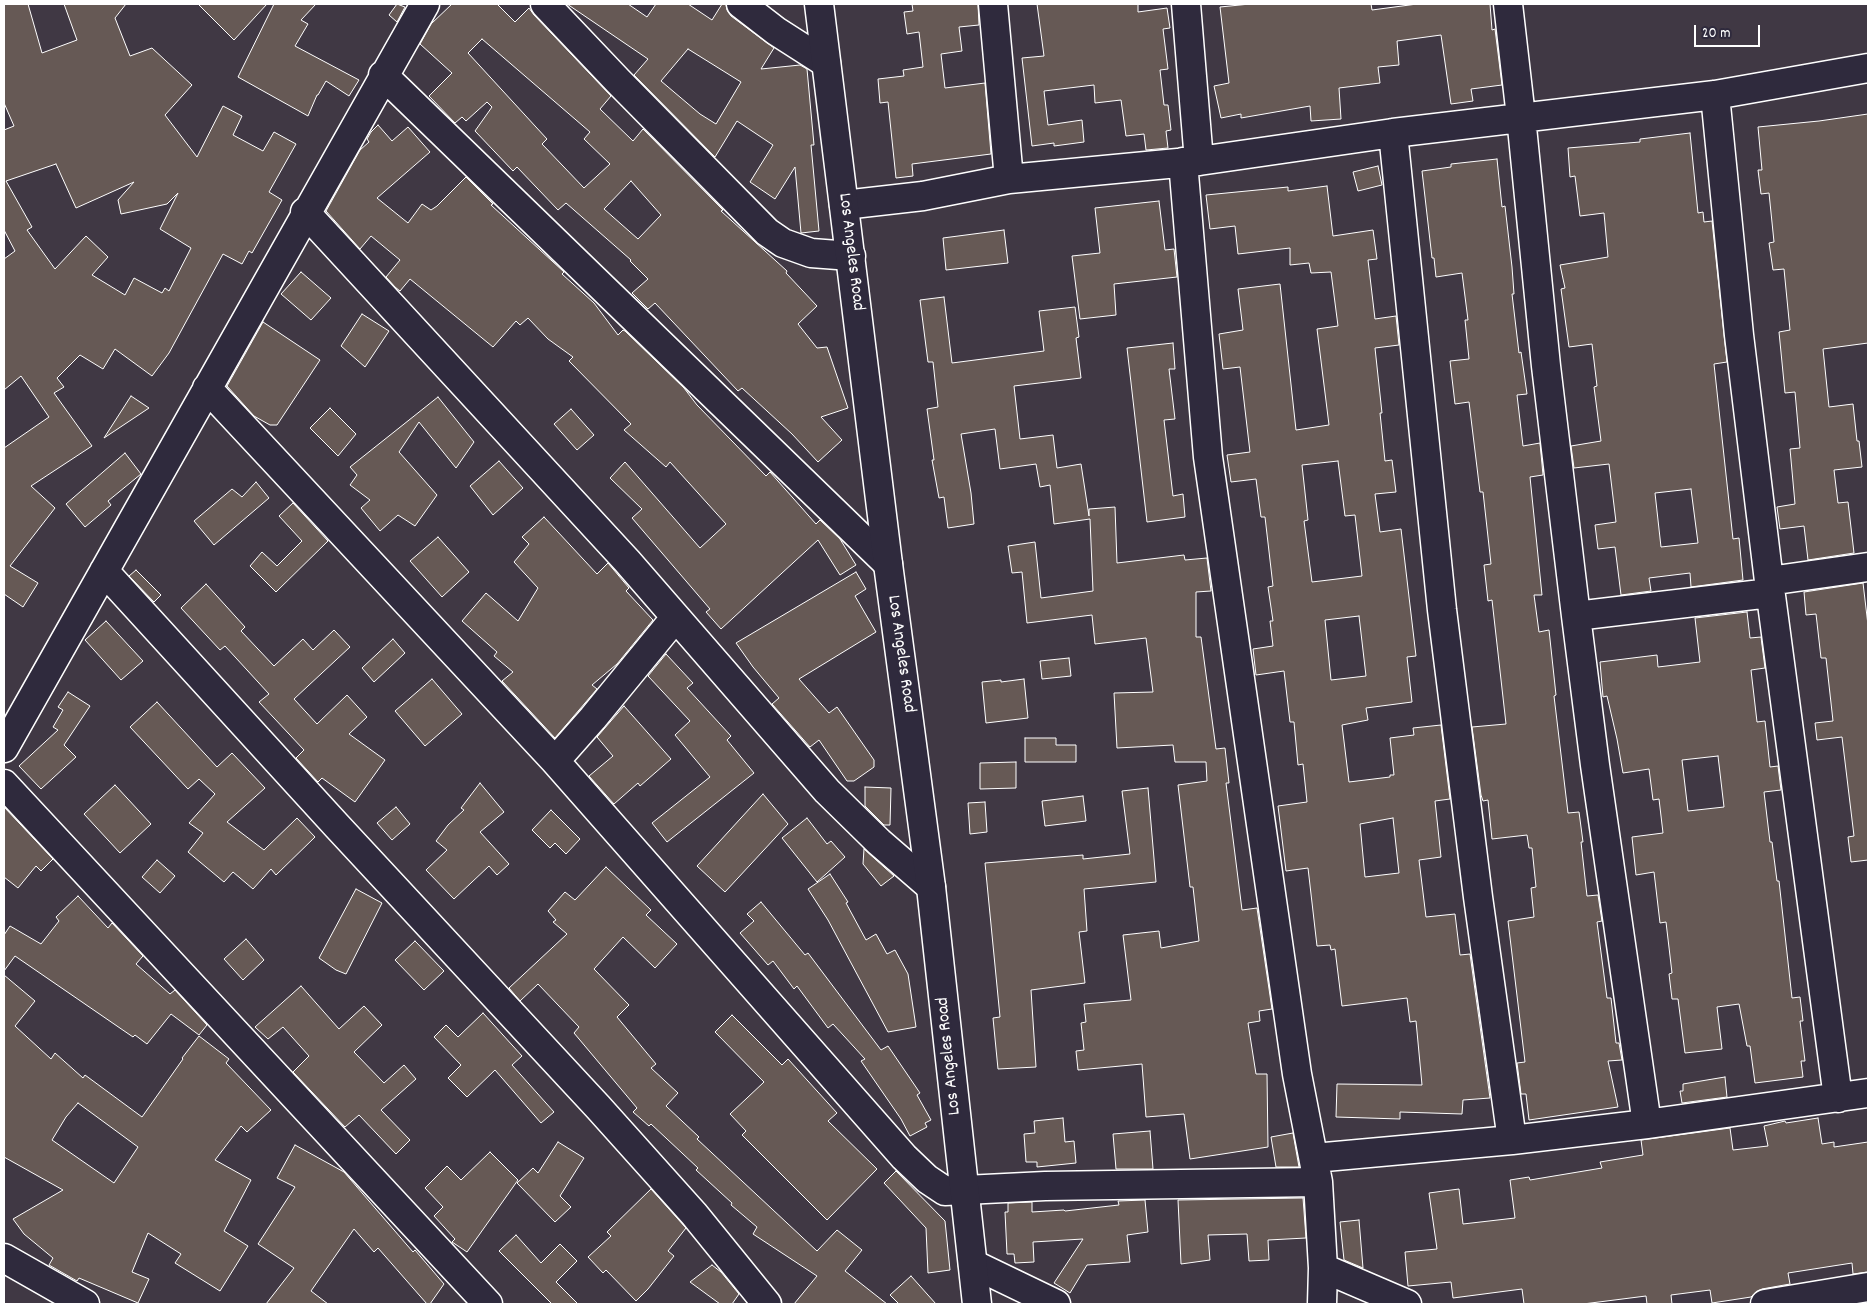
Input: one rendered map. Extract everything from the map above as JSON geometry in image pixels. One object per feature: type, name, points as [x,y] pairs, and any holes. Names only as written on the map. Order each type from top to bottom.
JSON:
[{"type":"street","points":[[4,748],[305,212],[425,4]]},
{"type":"street","points":[[545,4],[618,82],[767,232],[783,244],[811,253],[851,256]]},
{"type":"street","points":[[740,4],[776,31],[826,63]]},
{"type":"street","name":"Los Angeles Road","points":[[819,4],[888,564],[931,887],[972,1264],[979,1303]]},
{"type":"street","points":[[993,4],[1009,178]]},
{"type":"street","points":[[1186,4],[1195,315],[1209,467],[1297,1074],[1316,1170],[1323,1268],[1322,1304]]},
{"type":"street","points":[[1508,4],[1546,366],[1576,616],[1596,775],[1647,1124]]},
{"type":"street","points":[[844,205],[923,196],[1009,178],[1191,161],[1393,133],[1715,95],[1868,68]]},
{"type":"street","points":[[384,75],[888,564]]},
{"type":"street","points":[[1715,95],[1739,335],[1770,587],[1838,1098]]},
{"type":"street","points":[[1393,133],[1442,610],[1478,897],[1512,1140]]},
{"type":"street","points":[[305,212],[627,562],[827,791],[879,842],[931,887]]},
{"type":"street","points":[[207,388],[555,761],[904,1157],[927,1179],[945,1191],[1316,1170],[1512,1140],[1647,1124],[1868,1093]]},
{"type":"street","points":[[1576,616],[1770,587],[1868,567]]},
{"type":"street","points":[[104,571],[330,819],[598,1107],[694,1214],[767,1304]]},
{"type":"street","points":[[555,761],[675,618]]},
{"type":"street","points":[[4,784],[488,1304]]},
{"type":"street","points":[[4,1258],[85,1304]]},
{"type":"street","points":[[972,1264],[1056,1304]]},
{"type":"street","points":[[1323,1268],[1407,1304]]},
{"type":"street","points":[[1765,1304],[1868,1287]]},
{"type":"building","points":[[4,4],[28,4],[42,53],[77,40],[64,4],[126,4],[115,18],[130,56],[152,48],[192,85],[165,115],[197,157],[223,106],[242,116],[233,135],[263,151],[274,132],[296,144],[269,192],[282,200],[252,253],[249,251],[242,264],[223,254],[169,353],[152,376],[115,349],[103,369],[80,355],[57,378],[64,387],[54,393],[92,446],[31,486],[55,508],[10,566],[38,583],[23,607],[4,594],[4,448],[49,417],[21,376],[4,390],[4,259],[15,251],[4,230],[4,130],[14,126],[4,103]],"holes":[[[56,164],[76,208],[134,182],[118,200],[121,214],[167,204],[178,193],[160,229],[191,248],[169,291],[165,288],[162,293],[134,278],[125,295],[92,275],[108,257],[86,236],[55,269],[27,230],[32,227],[6,181]]]},
{"type":"building","points":[[198,4],[267,4],[234,40]]},
{"type":"building","points":[[274,4],[316,4],[301,20],[308,24],[295,46],[359,80],[349,96],[326,81],[317,95],[308,116],[238,77]]},
{"type":"building","points":[[397,4],[405,7],[397,22],[389,15]]},
{"type":"building","points":[[452,4],[497,4],[515,22],[529,8],[611,96],[600,109],[633,141],[643,129],[723,210],[721,211],[787,271],[786,273],[817,306],[798,324],[817,348],[827,347],[848,408],[821,417],[842,440],[818,462],[792,434],[742,388],[738,391],[655,303],[648,309],[632,293],[648,279],[631,260],[566,203],[558,210],[517,167],[513,171],[475,131],[492,107],[487,102],[466,121],[462,117],[455,123],[429,96],[452,73],[420,44],[431,24]],"holes":[[[482,39],[590,132],[584,139],[610,164],[584,188],[542,144],[547,139],[468,53]],[[631,181],[661,215],[638,239],[604,209]]]},
{"type":"building","points":[[567,4],[628,4],[647,17],[656,4],[688,4],[712,20],[722,4],[726,4],[731,16],[774,48],[761,69],[800,65],[807,69],[814,145],[811,145],[819,231],[801,233],[795,167],[775,199],[750,182],[773,145],[737,121],[715,157],[634,75],[648,59]],"holes":[[[688,49],[741,82],[716,124],[700,114],[661,81]]]},
{"type":"building","points":[[912,4],[978,4],[979,25],[959,27],[962,51],[941,54],[945,88],[985,83],[991,154],[912,164],[913,176],[896,178],[888,102],[880,103],[878,79],[904,76],[903,70],[923,67],[919,32],[907,34],[904,12],[913,11]]},
{"type":"building","points":[[1037,4],[1138,4],[1138,12],[1167,8],[1170,28],[1163,29],[1168,69],[1160,70],[1164,105],[1168,105],[1171,130],[1166,131],[1168,148],[1146,150],[1144,134],[1126,136],[1121,100],[1095,103],[1094,85],[1044,91],[1048,125],[1082,120],[1084,142],[1054,146],[1054,143],[1032,146],[1022,58],[1044,56]]},
{"type":"building","points":[[1250,4],[1371,4],[1372,10],[1417,4],[1490,4],[1492,30],[1495,29],[1502,85],[1471,89],[1473,101],[1451,104],[1441,35],[1397,41],[1399,65],[1378,67],[1380,83],[1339,88],[1341,119],[1311,121],[1310,106],[1241,118],[1241,114],[1221,118],[1214,86],[1229,83],[1220,7]]},
{"type":"building","points":[[1868,114],[1868,343],[1823,349],[1829,407],[1853,404],[1857,441],[1859,441],[1862,467],[1834,470],[1838,503],[1848,502],[1854,553],[1808,560],[1804,526],[1780,529],[1777,507],[1795,504],[1790,449],[1800,448],[1795,392],[1785,393],[1779,332],[1790,330],[1784,269],[1773,270],[1769,243],[1774,242],[1769,193],[1761,194],[1758,170],[1762,170],[1758,127]]},
{"type":"building","points":[[378,125],[392,141],[408,127],[430,152],[377,198],[408,223],[422,204],[431,210],[466,177],[493,204],[491,205],[564,272],[562,274],[594,303],[618,335],[623,330],[625,331],[684,388],[697,405],[766,476],[770,472],[816,524],[820,520],[840,539],[856,565],[840,575],[818,540],[721,629],[706,612],[710,609],[632,518],[642,509],[610,478],[625,462],[700,548],[726,524],[670,462],[666,467],[624,430],[631,424],[569,361],[573,357],[548,339],[528,318],[520,325],[516,321],[493,347],[410,279],[400,291],[395,287],[386,277],[400,260],[371,236],[360,249],[326,211],[360,150],[369,142],[367,139]]},
{"type":"building","points":[[1690,133],[1698,213],[1703,212],[1704,222],[1712,221],[1727,362],[1714,364],[1733,539],[1739,538],[1743,580],[1691,587],[1690,573],[1649,578],[1651,591],[1621,595],[1615,547],[1598,549],[1595,525],[1616,522],[1609,464],[1574,468],[1571,446],[1601,441],[1594,387],[1597,386],[1592,344],[1569,347],[1561,289],[1565,288],[1560,265],[1608,257],[1604,213],[1580,216],[1575,176],[1570,177],[1568,148],[1640,142],[1640,139]],"holes":[[[1691,489],[1698,543],[1661,547],[1655,493]]]},
{"type":"building","points":[[1497,159],[1502,207],[1505,206],[1512,267],[1514,294],[1512,294],[1519,353],[1521,352],[1527,394],[1517,395],[1523,446],[1540,443],[1543,475],[1530,477],[1542,595],[1534,595],[1539,632],[1549,630],[1556,695],[1554,696],[1568,813],[1579,812],[1587,896],[1598,895],[1602,921],[1597,922],[1607,998],[1611,998],[1616,1043],[1619,1043],[1622,1060],[1608,1061],[1618,1107],[1529,1120],[1526,1094],[1521,1094],[1517,1063],[1525,1062],[1508,921],[1534,917],[1531,888],[1536,887],[1532,848],[1529,848],[1527,835],[1492,839],[1488,800],[1483,801],[1481,795],[1472,727],[1506,724],[1492,600],[1488,601],[1484,565],[1491,564],[1483,492],[1480,492],[1469,402],[1455,404],[1450,361],[1469,359],[1465,320],[1468,320],[1462,273],[1436,277],[1422,171],[1451,167],[1451,164]]},
{"type":"building","points":[[1378,166],[1382,185],[1358,191],[1353,172]]},
{"type":"building","points":[[1327,186],[1333,236],[1373,230],[1377,259],[1368,260],[1375,319],[1396,316],[1399,345],[1375,348],[1385,461],[1392,460],[1396,492],[1375,494],[1380,532],[1401,529],[1416,656],[1407,657],[1412,702],[1366,708],[1368,720],[1342,725],[1349,782],[1394,775],[1390,738],[1414,735],[1413,728],[1441,725],[1450,799],[1435,801],[1441,857],[1419,860],[1426,917],[1455,914],[1460,955],[1470,954],[1490,1098],[1463,1100],[1462,1114],[1400,1112],[1400,1119],[1336,1117],[1337,1084],[1422,1085],[1416,1021],[1410,1022],[1407,998],[1342,1006],[1335,949],[1331,950],[1330,945],[1317,946],[1308,868],[1286,871],[1278,806],[1307,802],[1303,764],[1298,765],[1294,722],[1290,722],[1284,671],[1256,675],[1253,649],[1273,646],[1270,621],[1273,621],[1268,587],[1273,586],[1265,517],[1261,517],[1256,479],[1231,482],[1227,455],[1250,452],[1240,367],[1223,369],[1219,334],[1243,330],[1238,289],[1280,284],[1296,430],[1329,425],[1317,329],[1338,326],[1331,272],[1311,273],[1309,263],[1290,265],[1290,248],[1238,254],[1235,226],[1210,229],[1206,195],[1288,187],[1288,191]],"holes":[[[1338,461],[1345,516],[1355,515],[1362,576],[1312,582],[1304,521],[1308,520],[1302,465]],[[1359,616],[1366,676],[1331,680],[1325,620]],[[1393,818],[1399,873],[1365,877],[1360,824]]]},
{"type":"building","points":[[1159,201],[1165,250],[1174,249],[1177,277],[1114,284],[1116,315],[1080,319],[1072,256],[1100,253],[1095,208]]},
{"type":"building","points":[[1004,230],[1008,263],[946,270],[943,238]]},
{"type":"building","points":[[301,272],[331,298],[311,320],[281,294]]},
{"type":"building","points":[[944,297],[952,363],[1044,351],[1039,311],[1075,307],[1079,337],[1076,338],[1081,378],[1014,386],[1020,439],[1053,435],[1057,468],[1081,464],[1089,516],[1089,509],[1115,507],[1117,563],[1184,555],[1185,560],[1207,558],[1211,591],[1196,592],[1196,637],[1201,637],[1216,749],[1225,748],[1229,783],[1226,783],[1242,910],[1257,908],[1272,1009],[1259,1011],[1260,1021],[1248,1023],[1256,1074],[1267,1074],[1268,1147],[1190,1159],[1184,1114],[1146,1117],[1142,1064],[1078,1070],[1076,1051],[1084,1050],[1081,1023],[1086,1022],[1084,1004],[1131,1000],[1123,935],[1159,931],[1161,948],[1199,941],[1193,887],[1190,887],[1178,785],[1207,781],[1206,762],[1175,762],[1173,745],[1117,748],[1114,693],[1153,692],[1146,638],[1095,644],[1092,615],[1027,623],[1022,572],[1012,573],[1008,546],[1035,542],[1041,598],[1093,591],[1090,519],[1054,524],[1050,485],[1040,487],[1036,464],[1000,469],[995,429],[961,434],[974,524],[948,528],[944,497],[939,498],[932,460],[934,460],[927,409],[938,407],[933,362],[928,362],[920,300]]},
{"type":"building","points":[[362,314],[389,331],[365,367],[341,346]]},
{"type":"building","points":[[263,322],[320,360],[277,425],[270,425],[254,416],[227,386]]},
{"type":"building","points":[[1173,343],[1175,369],[1169,369],[1175,419],[1164,420],[1173,496],[1183,494],[1185,517],[1147,522],[1127,348]]},
{"type":"building","points":[[131,396],[149,408],[104,438]]},
{"type":"building","points":[[438,397],[474,442],[456,468],[419,422],[399,452],[437,495],[415,526],[398,515],[380,531],[361,508],[370,500],[350,485],[357,475],[350,467]]},
{"type":"building","points":[[330,408],[356,434],[338,456],[310,428]]},
{"type":"building","points":[[571,409],[594,435],[577,450],[554,424]]},
{"type":"building","points":[[125,453],[141,474],[108,501],[111,505],[85,527],[66,504]]},
{"type":"building","points":[[499,461],[523,488],[493,515],[470,486]]},
{"type":"building","points":[[256,482],[269,498],[214,545],[194,521],[232,489],[242,497]]},
{"type":"building","points":[[293,503],[328,541],[276,592],[250,566],[262,552],[277,566],[302,541],[279,516]]},
{"type":"building","points":[[544,517],[597,574],[608,563],[629,588],[626,591],[653,620],[617,664],[592,685],[597,689],[555,738],[502,681],[513,672],[494,656],[497,652],[462,621],[486,593],[518,621],[538,588],[514,562],[529,544],[522,537]]},
{"type":"building","points":[[438,537],[469,572],[442,597],[410,561]]},
{"type":"building","points":[[136,570],[161,595],[154,602],[129,576]]},
{"type":"building","points":[[856,572],[866,589],[855,596],[876,632],[799,679],[829,713],[837,707],[874,760],[874,767],[854,781],[847,781],[819,740],[810,747],[772,704],[779,698],[736,643]]},
{"type":"building","points":[[1863,583],[1868,625],[1868,860],[1851,862],[1848,837],[1854,836],[1842,737],[1817,740],[1815,723],[1833,721],[1826,658],[1821,658],[1816,614],[1806,615],[1804,592]]},
{"type":"building","points":[[206,584],[245,627],[241,631],[274,666],[303,639],[313,650],[334,630],[350,647],[294,699],[317,724],[347,695],[367,717],[349,734],[385,760],[355,802],[322,778],[318,782],[296,758],[304,750],[259,702],[269,694],[225,646],[220,650],[181,608]]},
{"type":"building","points":[[1747,612],[1750,638],[1761,637],[1765,668],[1751,670],[1757,722],[1765,721],[1770,767],[1778,766],[1781,790],[1764,792],[1770,842],[1772,842],[1777,881],[1779,881],[1792,998],[1800,997],[1803,1021],[1800,1021],[1805,1061],[1801,1061],[1803,1077],[1755,1083],[1750,1046],[1747,1046],[1739,1004],[1717,1007],[1722,1049],[1685,1053],[1678,999],[1672,999],[1669,974],[1672,973],[1666,922],[1660,923],[1654,872],[1636,875],[1632,837],[1663,833],[1659,799],[1653,800],[1649,769],[1623,773],[1607,696],[1603,697],[1600,662],[1657,655],[1658,667],[1700,662],[1695,618]],"holes":[[[1718,756],[1724,807],[1688,811],[1682,760]]]},
{"type":"building","points":[[106,621],[143,661],[121,680],[85,640]]},
{"type":"building","points":[[393,639],[405,653],[374,682],[362,668]]},
{"type":"building","points":[[666,654],[693,683],[687,688],[731,736],[727,740],[754,773],[667,842],[652,823],[710,777],[675,735],[690,721],[648,676]]},
{"type":"building","points":[[1069,658],[1071,676],[1042,679],[1040,661]]},
{"type":"building","points":[[432,679],[462,714],[425,746],[395,711]]},
{"type":"building","points":[[1024,679],[1028,718],[986,723],[982,682]]},
{"type":"building","points":[[68,692],[90,706],[64,745],[76,757],[41,789],[19,766],[58,730],[53,727],[63,710],[58,707]]},
{"type":"building","points":[[157,702],[217,767],[232,753],[265,788],[227,822],[264,850],[297,818],[315,837],[276,875],[271,869],[253,889],[233,872],[224,882],[188,852],[203,833],[189,823],[215,794],[199,779],[188,789],[130,727]]},
{"type":"building","points":[[624,706],[671,759],[640,786],[638,783],[614,804],[589,776],[613,756],[597,737]]},
{"type":"building","points":[[1025,738],[1056,738],[1056,745],[1076,745],[1076,762],[1025,762]]},
{"type":"building","points":[[1016,762],[1016,788],[980,789],[980,763]]},
{"type":"building","points":[[480,783],[504,812],[480,832],[509,864],[497,875],[489,866],[454,899],[426,870],[447,850],[436,841],[448,825],[464,810],[461,808]]},
{"type":"building","points":[[115,785],[151,824],[120,853],[84,814]]},
{"type":"building","points":[[865,787],[891,788],[890,825],[884,825],[865,806]]},
{"type":"building","points":[[1148,788],[1156,882],[1084,889],[1087,931],[1079,932],[1085,983],[1031,990],[1036,1067],[998,1069],[993,1018],[1000,1017],[985,863],[1083,855],[1083,859],[1130,854],[1122,791]]},
{"type":"building","points":[[763,794],[788,824],[725,892],[697,866]]},
{"type":"building","points":[[1083,796],[1086,821],[1045,826],[1042,801]]},
{"type":"building","points":[[985,802],[987,832],[970,834],[968,803]]},
{"type":"building","points":[[4,807],[53,859],[41,871],[36,866],[18,888],[4,877]]},
{"type":"building","points":[[396,807],[410,824],[392,840],[377,823]]},
{"type":"building","points":[[551,810],[580,839],[566,854],[555,843],[550,848],[532,830]]},
{"type":"building","points":[[807,818],[827,844],[831,841],[845,857],[817,882],[782,838]]},
{"type":"building","points":[[864,849],[894,876],[881,886],[863,864]]},
{"type":"building","points":[[157,860],[175,876],[160,893],[142,877]]},
{"type":"building","points":[[606,867],[651,910],[646,915],[677,944],[655,968],[623,937],[594,969],[629,1005],[617,1017],[656,1064],[651,1068],[678,1093],[666,1106],[699,1137],[697,1139],[817,1251],[837,1230],[862,1250],[845,1271],[887,1304],[794,1304],[817,1276],[753,1234],[757,1227],[731,1205],[732,1203],[696,1170],[698,1168],[651,1124],[649,1126],[633,1112],[637,1108],[574,1033],[579,1027],[538,984],[520,1001],[509,988],[567,934],[553,922],[556,920],[548,911],[565,892],[575,900]]},
{"type":"building","points":[[830,874],[848,902],[846,903],[866,940],[876,934],[887,954],[895,950],[908,974],[916,1027],[888,1032],[828,920],[808,889]]},
{"type":"building","points":[[356,889],[382,903],[346,974],[336,970],[319,958]]},
{"type":"building","points":[[78,896],[108,928],[112,923],[143,956],[136,964],[170,994],[175,990],[207,1025],[199,1035],[171,1014],[147,1044],[135,1035],[133,1037],[15,956],[4,971],[4,935],[10,926],[41,944],[59,921],[56,917]]},
{"type":"building","points":[[761,902],[805,955],[808,953],[881,1050],[888,1046],[920,1093],[917,1095],[931,1120],[925,1123],[927,1127],[910,1136],[901,1119],[861,1061],[865,1059],[833,1024],[828,1028],[797,986],[794,989],[773,961],[768,965],[740,933],[754,921],[747,914]]},
{"type":"building","points":[[246,939],[264,960],[243,980],[224,959]]},
{"type":"building","points":[[415,941],[444,971],[424,990],[395,960]]},
{"type":"building","points":[[4,975],[35,1001],[15,1026],[51,1059],[55,1053],[83,1078],[85,1075],[142,1117],[199,1036],[229,1059],[226,1063],[271,1110],[247,1132],[241,1126],[215,1160],[251,1180],[224,1231],[248,1246],[220,1291],[175,1263],[181,1254],[148,1233],[132,1272],[149,1279],[138,1303],[79,1278],[77,1281],[49,1265],[53,1258],[24,1234],[13,1219],[63,1190],[4,1157]],"holes":[[[78,1103],[138,1147],[114,1183],[52,1140],[66,1117]]]},
{"type":"building","points":[[301,986],[339,1029],[364,1006],[382,1025],[354,1052],[384,1083],[404,1065],[416,1079],[381,1110],[410,1140],[396,1154],[359,1115],[345,1127],[293,1072],[309,1056],[283,1027],[268,1039],[255,1027]]},
{"type":"building","points":[[483,1013],[522,1056],[512,1065],[554,1112],[541,1123],[495,1070],[467,1097],[448,1078],[461,1065],[434,1037],[446,1025],[458,1037]]},
{"type":"building","points":[[732,1015],[782,1065],[788,1059],[837,1113],[828,1121],[877,1169],[827,1220],[742,1135],[746,1131],[730,1114],[764,1082],[715,1032]]},
{"type":"building","points":[[1725,1077],[1727,1097],[1682,1103],[1680,1091],[1683,1091],[1683,1084]]},
{"type":"building","points":[[1063,1118],[1065,1142],[1074,1141],[1076,1163],[1037,1167],[1037,1162],[1026,1162],[1024,1134],[1035,1133],[1034,1121]]},
{"type":"building","points":[[1818,1118],[1822,1144],[1834,1142],[1834,1147],[1868,1142],[1868,1272],[1853,1274],[1852,1263],[1788,1273],[1790,1284],[1762,1289],[1751,1297],[1712,1303],[1710,1290],[1671,1295],[1672,1304],[1647,1304],[1646,1296],[1583,1304],[1524,1304],[1522,1289],[1453,1298],[1451,1282],[1408,1286],[1405,1252],[1437,1249],[1429,1193],[1459,1189],[1463,1224],[1515,1218],[1510,1180],[1529,1177],[1530,1180],[1602,1168],[1600,1162],[1643,1155],[1641,1140],[1730,1128],[1733,1150],[1768,1146],[1764,1126],[1785,1121],[1786,1123]]},
{"type":"building","points":[[1150,1131],[1153,1169],[1116,1169],[1113,1134]]},
{"type":"building","points":[[1293,1133],[1299,1167],[1276,1167],[1271,1137]]},
{"type":"building","points":[[558,1142],[584,1158],[560,1196],[571,1207],[555,1222],[517,1183],[533,1168],[538,1173]]},
{"type":"building","points":[[295,1145],[344,1172],[413,1252],[415,1250],[444,1284],[430,1304],[427,1304],[378,1248],[374,1252],[354,1229],[311,1291],[328,1304],[266,1304],[294,1268],[258,1244],[295,1187],[277,1178]]},
{"type":"building","points":[[490,1152],[518,1180],[467,1252],[452,1242],[455,1239],[434,1216],[443,1207],[425,1188],[447,1166],[461,1180]]},
{"type":"building","points":[[896,1171],[945,1221],[950,1270],[928,1273],[926,1228],[884,1183]]},
{"type":"building","points":[[651,1189],[686,1228],[668,1251],[674,1256],[636,1301],[606,1270],[603,1273],[588,1257],[611,1236],[607,1232]]},
{"type":"building","points":[[1303,1198],[1306,1238],[1268,1240],[1269,1260],[1249,1261],[1247,1234],[1208,1235],[1210,1260],[1181,1264],[1178,1200]]},
{"type":"building","points":[[1145,1200],[1148,1232],[1127,1235],[1130,1262],[1087,1265],[1070,1293],[1054,1283],[1083,1239],[1033,1242],[1034,1262],[1015,1263],[1014,1254],[1007,1254],[1005,1212],[1008,1212],[1008,1203],[1032,1202],[1032,1212],[1065,1211],[1119,1205],[1118,1201]]},
{"type":"building","points":[[1359,1220],[1363,1268],[1344,1260],[1340,1222]]},
{"type":"building","points":[[516,1235],[541,1263],[560,1244],[577,1261],[556,1282],[578,1304],[552,1304],[499,1251]]},
{"type":"building","points":[[712,1265],[721,1272],[739,1294],[732,1304],[720,1304],[690,1282]]},
{"type":"building","points":[[911,1276],[936,1304],[899,1304],[890,1295]]}]
